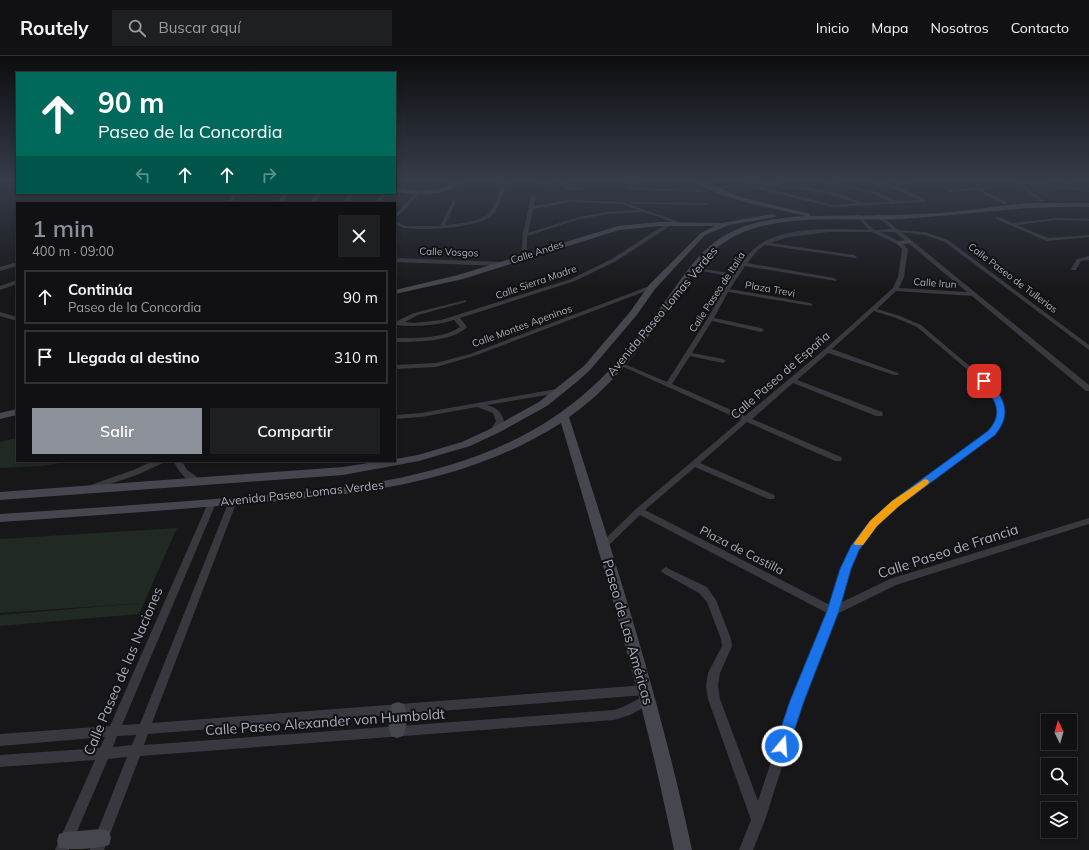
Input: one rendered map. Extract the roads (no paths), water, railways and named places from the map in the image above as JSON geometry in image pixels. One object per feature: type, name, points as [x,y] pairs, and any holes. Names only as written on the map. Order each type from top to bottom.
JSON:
[{"type":"main road","name":"Avenida Paseo Lomas Verdes","points":[[0,496],[302,475],[381,465],[419,458],[466,444],[494,431],[543,404],[563,390],[592,362],[633,314],[652,287],[699,238],[709,231],[727,223],[757,217]]},
{"type":"main road","name":"Avenida Paseo Lomas Verdes","points":[[0,518],[212,503],[344,491],[410,481],[488,457],[513,445],[564,416],[585,400],[620,364],[649,330],[695,268],[719,243],[741,231],[782,220],[809,217]]},
{"type":"main road","name":"Calle Andes","points":[[396,292],[460,277],[605,231],[632,226],[671,223],[727,223]]},
{"type":"main road","points":[[680,223],[709,231],[741,231],[743,227],[740,225],[727,223]]},
{"type":"main road","points":[[899,243],[909,242]]},
{"type":"main road","points":[[0,416],[16,412]]},
{"type":"main road","name":"Paseo de Las Américas","points":[[564,416],[604,545],[647,695],[674,804],[683,850]]},
{"type":"main road","points":[[397,731],[398,709]]},
{"type":"main road","points":[[64,845],[99,844]]},
{"type":"street","points":[[442,227],[447,217]]},
{"type":"street","points":[[396,223],[400,226],[407,227],[442,227],[474,222],[487,217]]},
{"type":"street","points":[[524,256],[523,244],[530,217]]},
{"type":"street","points":[[526,235],[584,217]]},
{"type":"street","points":[[664,217],[680,223]]},
{"type":"street","points":[[860,217],[873,231],[899,243]]},
{"type":"street","points":[[881,217],[909,242],[1089,388]]},
{"type":"street","points":[[998,218],[1047,240],[1089,236]]},
{"type":"street","points":[[1012,224],[1058,219],[1089,220]]},
{"type":"street","name":"Calle Sierra Madre","points":[[396,324],[428,324],[456,318],[573,280],[614,260],[671,223]]},
{"type":"street","name":"Calle Paseo de Tullerias","points":[[873,231],[897,231],[927,234],[947,240],[1089,348]]},
{"type":"street","name":"Calle Paseo de Italia","points":[[668,386],[727,290],[744,264],[754,252],[765,244],[788,236],[814,232],[873,231]]},
{"type":"street","name":"Calle Paseo de España","points":[[604,545],[639,511],[827,350],[895,289],[900,277],[905,249],[899,243]]},
{"type":"street","points":[[765,244],[854,257]]},
{"type":"street","points":[[1074,269],[1079,260],[1089,258]]},
{"type":"street","name":"Calle Vosgos","points":[[396,260],[502,264]]},
{"type":"street","points":[[0,269],[16,264]]},
{"type":"street","points":[[744,264],[834,280]]},
{"type":"street","points":[[695,268],[736,276]]},
{"type":"street","points":[[0,288],[16,282]]},
{"type":"street","name":"Calle Montes Apeninos","points":[[396,367],[436,365],[472,355],[652,287]]},
{"type":"street","name":"Calle Irun","points":[[895,289],[973,294]]},
{"type":"street","name":"Plaza Trevi","points":[[727,290],[810,305]]},
{"type":"street","points":[[396,324],[416,314],[464,301]]},
{"type":"street","points":[[746,850],[758,820],[797,701],[833,611],[845,569],[855,549],[873,523],[895,504],[992,433],[1001,419],[1000,404],[993,391],[984,381],[919,326],[898,317],[872,310]]},
{"type":"street","points":[[0,314],[16,319]]},
{"type":"street","points":[[396,340],[436,338],[463,328],[463,324],[456,318]]},
{"type":"street","points":[[710,319],[762,330]]},
{"type":"street","points":[[827,350],[896,374]]},
{"type":"street","points":[[688,354],[723,361]]},
{"type":"street","points":[[620,364],[838,459]]},
{"type":"street","points":[[791,380],[879,414]]},
{"type":"street","points":[[396,416],[421,415],[563,390]]},
{"type":"street","points":[[475,405],[495,410],[499,414],[500,421],[494,431]]},
{"type":"street","points":[[86,490],[136,472],[158,462]]},
{"type":"street","points":[[178,462],[180,469],[200,483]]},
{"type":"street","points":[[694,464],[771,497]]},
{"type":"street","points":[[99,844],[233,501]]},
{"type":"street","name":"Calle Paseo de las Naciones","points":[[64,845],[212,503]]},
{"type":"street","name":"Plaza de Castilla","points":[[639,511],[833,611]]},
{"type":"street","name":"Calle Paseo de Francia","points":[[833,611],[893,582],[1089,521]]},
{"type":"street","points":[[666,571],[703,590],[711,600],[726,638],[727,646],[714,673],[712,686],[714,699],[758,820]]},
{"type":"street","name":"Calle Paseo Alexander von Humboldt","points":[[0,740],[398,709],[647,695]]},
{"type":"street","name":"Calle Paseo Alexander von Humboldt","points":[[0,761],[614,715],[626,711],[647,695]]}]
